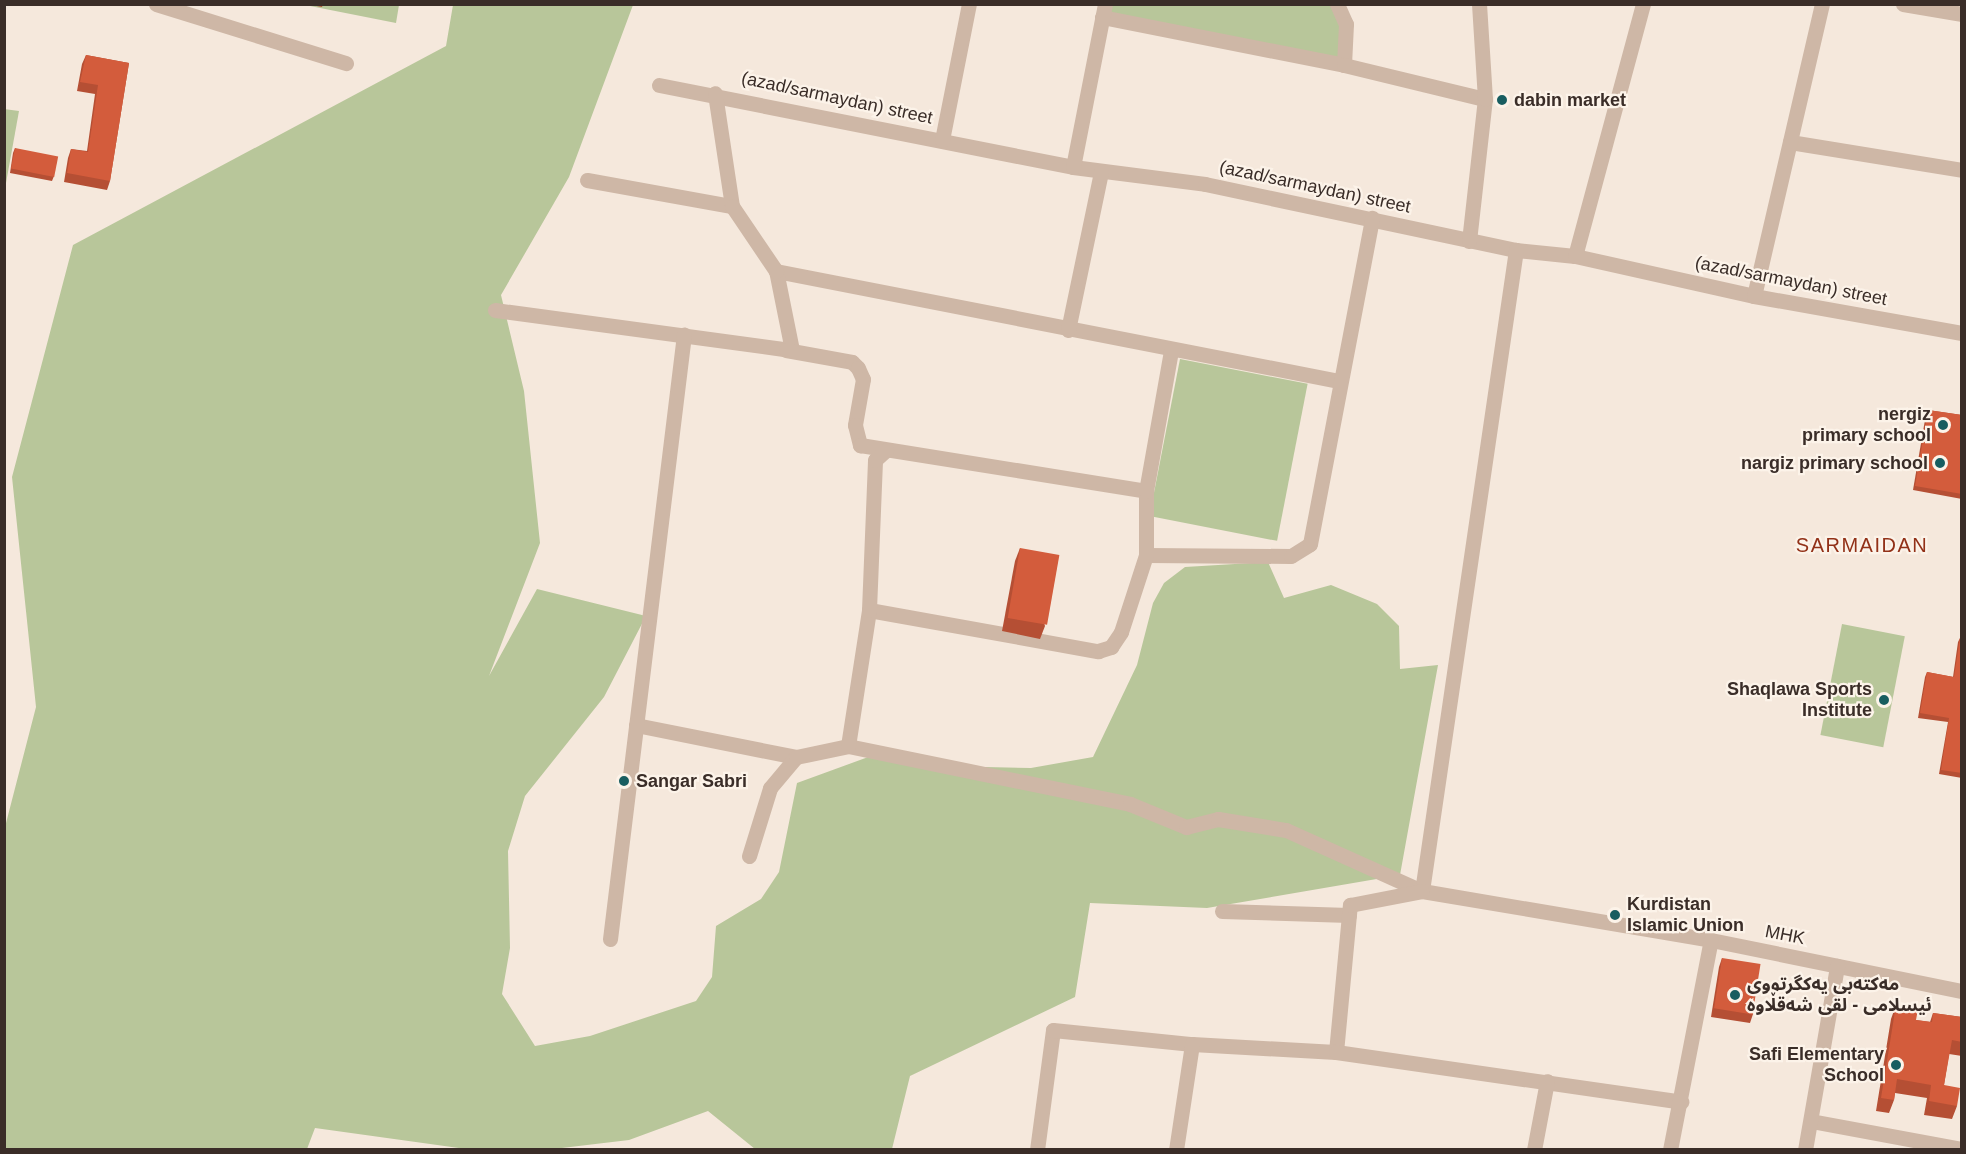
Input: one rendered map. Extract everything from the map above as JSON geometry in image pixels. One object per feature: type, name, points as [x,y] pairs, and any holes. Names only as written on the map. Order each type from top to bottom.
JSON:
[{"type":"street","points":[[156,4],[346,63]]},
{"type":"street","points":[[942,140],[969,4]]},
{"type":"street","points":[[1337,4],[1346,24],[1344,65]]},
{"type":"street","points":[[1469,241],[1485,99],[1483,28],[1479,4]]},
{"type":"street","points":[[1575,256],[1643,4]]},
{"type":"street","points":[[1754,296],[1822,4]]},
{"type":"street","points":[[1903,4],[1962,14]]},
{"type":"street","points":[[1073,167],[1104,11],[1485,99]]},
{"type":"street","name":"(azad/sarmaydan) street","points":[[659,85],[715,93],[1073,167],[1205,184],[1372,218],[1469,241],[1516,250],[1575,256],[1754,296],[1962,333]]},
{"type":"street","points":[[715,93],[732,206],[776,271],[792,350],[786,350]]},
{"type":"street","points":[[1790,142],[1962,170]]},
{"type":"street","points":[[1068,330],[1101,172]]},
{"type":"street","points":[[587,180],[732,206]]},
{"type":"street","points":[[1146,555],[1291,556],[1310,544],[1339,381],[1372,218]]},
{"type":"street","points":[[1422,891],[1516,250]]},
{"type":"street","points":[[776,271],[1068,330],[1339,381]]},
{"type":"street","points":[[495,310],[684,335],[852,362],[863,379],[856,439],[860,445],[1146,491]]},
{"type":"street","points":[[610,939],[684,335]]},
{"type":"street","points":[[869,610],[1098,651],[1111,647],[1121,632],[1146,555],[1146,491],[1171,350]]},
{"type":"street","points":[[848,746],[869,610],[875,460],[886,450]]},
{"type":"street","points":[[636,725],[796,757],[848,746],[1130,804],[1186,827],[1218,819],[1286,830],[1422,891]]},
{"type":"street","points":[[749,856],[771,788],[796,757]]},
{"type":"street","points":[[1336,1052],[1350,905],[1422,891]]},
{"type":"street","name":"MHK","points":[[1422,891],[1711,940],[1962,990]]},
{"type":"street","points":[[1222,911],[1349,915]]},
{"type":"street","points":[[1670,1149],[1711,940]]},
{"type":"street","points":[[1805,1149],[1837,966]]},
{"type":"street","points":[[1037,1149],[1053,1030],[1192,1044],[1336,1052],[1681,1102]]},
{"type":"street","points":[[1176,1149],[1192,1044]]},
{"type":"street","points":[[1533,1149],[1547,1081]]},
{"type":"street","points":[[1811,1121],[1962,1149]]},
{"type":"green space","points":[[305,5],[399,5],[396,23]]},
{"type":"green space","points":[[453,5],[633,5],[569,177],[501,295],[524,391],[540,543],[489,676],[537,589],[646,616],[604,697],[525,796],[508,851],[510,948],[502,994],[535,1046],[590,1036],[696,1001],[712,977],[716,926],[761,899],[779,872],[797,783],[871,756],[940,766],[1031,768],[1093,757],[1137,665],[1153,603],[1164,583],[1185,567],[1268,562],[1284,598],[1331,585],[1377,604],[1399,626],[1400,669],[1438,665],[1400,875],[1207,908],[1090,903],[1075,997],[910,1076],[892,1149],[755,1149],[708,1111],[629,1140],[545,1150],[466,1149],[315,1128],[307,1149],[5,1150],[5,827],[36,707],[12,477],[73,245],[446,46]]},
{"type":"green space","points":[[1105,5],[1337,5],[1344,65],[1102,17]]},
{"type":"green space","points":[[4,109],[19,111],[6,183],[4,182]]},
{"type":"green space","points":[[1180,359],[1308,384],[1277,541],[1149,516]]},
{"type":"green space","points":[[1842,624],[1905,636],[1883,747],[1820,735]]},
{"type":"building","points":[[86,55],[129,63],[110,181],[67,173],[71,149],[88,152],[98,85],[80,82]]},
{"type":"building","points":[[15,148],[58,156],[54,177],[11,169]]},
{"type":"building","name":"nargiz primary school","points":[[1928,410],[1962,415],[1962,494],[1915,486]]},
{"type":"building","points":[[1020,548],[1059,555],[1047,625],[1008,618]]},
{"type":"building","points":[[1960,638],[1962,638],[1962,773],[1941,770],[1949,718],[1920,713],[1927,672],[1954,677]]},
{"type":"building","name":"مەکتەبی یەکگرتووی ئیسلامی - لقی شەقڵاوە","points":[[1722,958],[1761,964],[1753,1014],[1714,1008]]},
{"type":"building","points":[[1896,1005],[1918,1009],[1916,1020],[1932,1022],[1933,1013],[1962,1017],[1962,1042],[1952,1040],[1944,1085],[1960,1088],[1957,1106],[1929,1101],[1931,1085],[1897,1079],[1894,1100],[1881,1098]]},
{"type":"place","name":"dabin market","points":[[1502,100]]},
{"type":"place","name":"nergiz primary school","points":[[1943,425]]},
{"type":"place","name":"nargiz primary school","points":[[1940,463]]},
{"type":"place","name":"Shaqlawa Sports Institute","points":[[1884,700]]},
{"type":"place","name":"Sangar Sabri","points":[[624,781]]},
{"type":"place","name":"Kurdistan Islamic Union","points":[[1615,915]]},
{"type":"place","name":"مەکتەبی یەکگرتووی ئیسلامی - لقی شەقڵاوە","points":[[1735,995]]},
{"type":"place","name":"Safi Elementary School","points":[[1896,1065]]},
{"type":"district","name":"SARMAIDAN","points":[[1862,545]]}]
